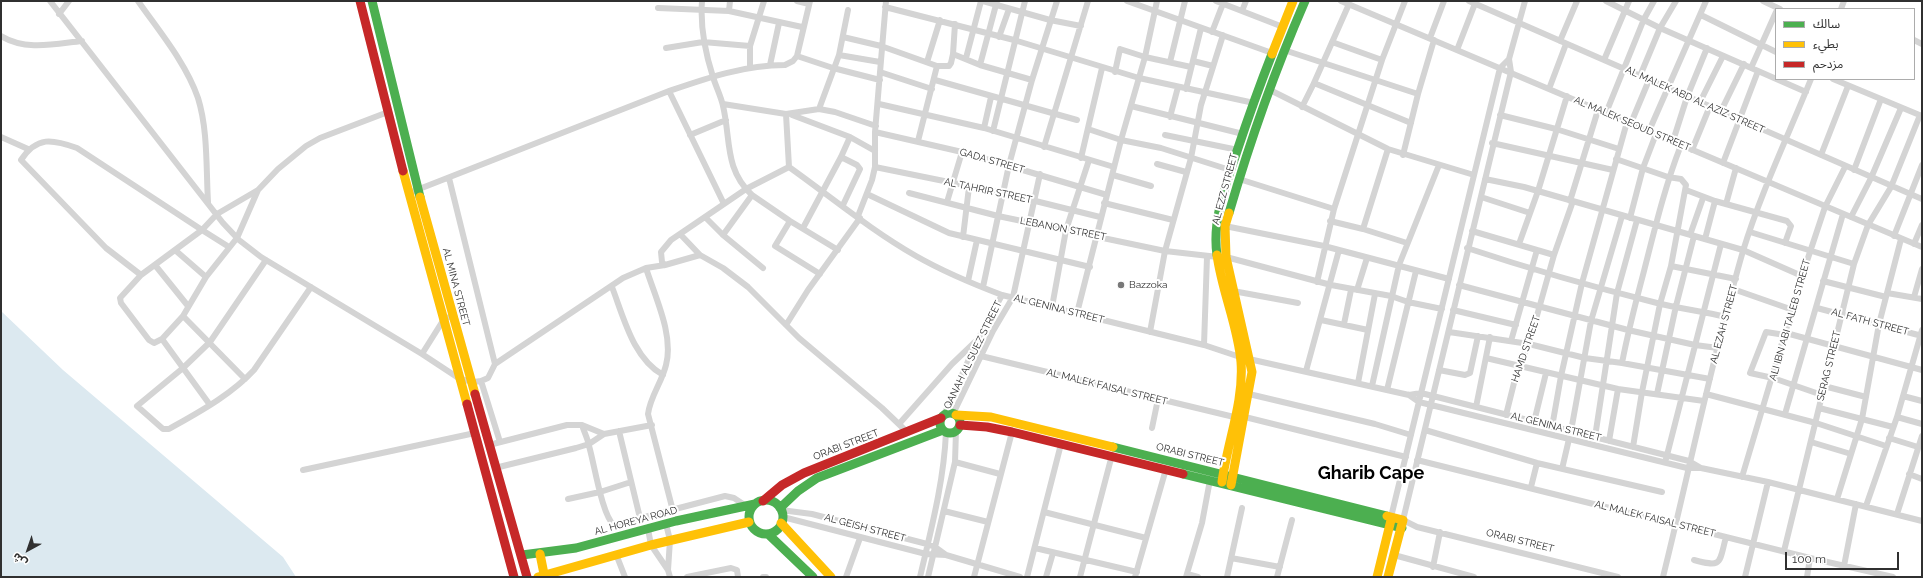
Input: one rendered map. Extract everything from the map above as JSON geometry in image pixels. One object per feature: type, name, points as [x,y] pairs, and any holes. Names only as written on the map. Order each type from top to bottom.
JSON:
[{"type":"main road","name":"AL MINA STREET","points":[[360,1],[409,193],[448,318],[471,382],[495,468],[522,555],[527,577]]},
{"type":"main road","name":"AL MINA STREET","points":[[372,1],[418,189],[448,318],[460,379],[514,577]]},
{"type":"main road","name":"AL EZZ STREET","points":[[1222,478],[1245,357],[1233,291],[1216,240],[1216,226],[1230,170],[1272,53],[1293,1]]},
{"type":"main road","name":"AL EZZ STREET","points":[[1232,481],[1252,375],[1245,357],[1222,257],[1225,226],[1246,154],[1284,50],[1306,1]]},
{"type":"main road","points":[[954,414],[960,421],[958,428],[952,433],[945,431],[940,424],[942,416],[954,414]]},
{"type":"main road","name":"ORABI STREET","points":[[954,414],[991,417],[1232,481],[1403,524]]},
{"type":"main road","name":"ORABI STREET","points":[[754,504],[782,485],[804,473],[874,446],[942,416]]},
{"type":"main road","name":"ORABI STREET","points":[[958,428],[987,427],[1112,455],[1210,480],[1222,478]]},
{"type":"main road","name":"ORABI STREET","points":[[781,515],[798,491],[817,478],[945,431]]},
{"type":"main road","points":[[813,577],[768,534],[755,530],[750,522],[750,510],[754,504],[773,502],[781,515],[831,577]]},
{"type":"main road","name":"AL HOREYA ROAD","points":[[522,555],[540,554],[578,548],[666,524],[754,504]]},
{"type":"main road","points":[[768,534],[778,530],[781,515]]},
{"type":"main road","points":[[1376,577],[1391,521]]},
{"type":"main road","points":[[540,554],[541,576],[560,573],[616,554],[670,540],[750,522]]},
{"type":"main road","points":[[1388,577],[1403,524]]},
{"type":"street","points":[[50,1],[237,238],[266,260],[422,354],[460,379],[471,382],[481,381],[490,375],[496,364],[612,287],[623,278],[646,268],[665,265],[700,255]]},
{"type":"street","points":[[59,14],[69,1]]},
{"type":"street","points":[[138,1],[176,57],[197,96],[205,139],[208,202]]},
{"type":"street","points":[[702,1],[701,10],[704,42],[713,76],[723,104],[731,163],[746,190],[752,195],[790,221],[838,250]]},
{"type":"street","points":[[729,12],[730,1]]},
{"type":"street","points":[[750,68],[750,46],[764,1]]},
{"type":"street","points":[[409,193],[669,91],[713,76],[750,68],[770,65],[785,65],[793,61],[797,56],[802,27],[809,3],[797,1]]},
{"type":"street","points":[[966,58],[982,1],[996,3],[1009,9],[1050,20],[1081,26]]},
{"type":"street","points":[[993,131],[1002,99],[1014,40],[1025,1]]},
{"type":"street","points":[[983,287],[1009,165],[1032,80],[1057,1]]},
{"type":"street","points":[[1044,147],[1088,1]]},
{"type":"street","points":[[1127,1],[1179,21],[1272,53]]},
{"type":"street","points":[[1077,313],[1090,267],[1106,195],[1113,175],[1120,140],[1145,57],[1157,1]]},
{"type":"street","points":[[1170,62],[1185,1]]},
{"type":"street","points":[[1216,1],[1224,2],[1242,11],[1283,27]]},
{"type":"street","points":[[1242,11],[1246,1]]},
{"type":"street","name":"AL MALEK SEOUD STREET","points":[[1341,1],[1922,247]]},
{"type":"street","points":[[1317,282],[1330,221],[1382,60],[1405,1]]},
{"type":"street","points":[[1403,155],[1432,39],[1444,1]]},
{"type":"street","points":[[1403,524],[1417,460],[1432,405],[1449,332],[1467,248],[1481,197],[1492,143],[1510,72],[1509,59],[1525,1]]},
{"type":"street","points":[[1549,89],[1577,1]]},
{"type":"street","points":[[1606,1],[1660,28],[1775,78]]},
{"type":"street","points":[[1604,60],[1629,1]]},
{"type":"street","points":[[1606,113],[1644,19],[1654,1]]},
{"type":"street","points":[[1640,76],[1660,28],[1676,1]]},
{"type":"street","points":[[1630,218],[1652,133],[1669,88],[1706,1]]},
{"type":"street","points":[[1763,1],[1776,8]]},
{"type":"street","points":[[1212,32],[1224,2]]},
{"type":"street","points":[[1457,50],[1473,2]]},
{"type":"street","name":"AL MALEK ABD AL AZIZ STREET","points":[[1473,2],[1740,119],[1845,167],[1922,199]]},
{"type":"street","points":[[980,65],[996,3]]},
{"type":"street","points":[[786,325],[859,217],[867,194],[875,167],[880,62],[885,4],[1014,40],[1116,72],[1186,89],[1254,103]]},
{"type":"street","points":[[1302,107],[1349,4]]},
{"type":"street","points":[[658,8],[729,12],[802,27]]},
{"type":"street","points":[[999,37],[1009,9]]},
{"type":"street","points":[[789,114],[819,109],[839,54],[848,10]]},
{"type":"street","points":[[1700,15],[1775,52]]},
{"type":"street","points":[[1751,68],[1775,16]]},
{"type":"street","points":[[927,62],[940,20]]},
{"type":"street","points":[[770,65],[779,23]]},
{"type":"street","points":[[843,37],[881,46],[937,66],[949,66],[953,54],[954,24]]},
{"type":"street","points":[[1186,89],[1201,28]]},
{"type":"street","points":[[1150,332],[1172,220],[1191,158],[1205,92],[1222,35]]},
{"type":"street","points":[[1,36],[17,44],[27,45],[82,41]]},
{"type":"street","points":[[666,48],[704,42],[750,46]]},
{"type":"street","points":[[1332,42],[1382,60]]},
{"type":"street","points":[[1673,142],[1687,97],[1707,48]]},
{"type":"street","points":[[1116,72],[1120,49],[1145,57],[1170,62],[1213,66]]},
{"type":"street","points":[[1284,50],[1418,94]]},
{"type":"street","points":[[839,54],[880,62]]},
{"type":"street","points":[[953,54],[966,58],[980,65],[1032,80]]},
{"type":"street","points":[[797,56],[833,68],[880,80]]},
{"type":"street","points":[[1700,102],[1723,56]]},
{"type":"street","points":[[1391,521],[1500,68],[1509,59]]},
{"type":"street","points":[[1721,111],[1744,64]]},
{"type":"street","points":[[918,141],[935,80],[937,66]]},
{"type":"street","points":[[1082,158],[1102,68]]},
{"type":"street","points":[[1723,163],[1758,71]]},
{"type":"street","points":[[880,72],[932,89]]},
{"type":"street","points":[[935,80],[991,97],[1078,120]]},
{"type":"street","points":[[1552,427],[1561,376],[1582,283],[1604,210],[1616,159],[1629,123],[1649,80]]},
{"type":"street","points":[[1779,80],[1806,92]]},
{"type":"street","name":"AL EZAH STREET","points":[[1663,577],[1676,525],[1687,468],[1744,250],[1768,182],[1811,80]]},
{"type":"street","points":[[1835,80],[1921,116]]},
{"type":"street","points":[[1314,83],[1411,123]]},
{"type":"street","points":[[1821,155],[1848,86]]},
{"type":"street","points":[[1170,117],[1178,87]]},
{"type":"street","points":[[1270,90],[1358,136],[1388,149],[1403,155],[1474,175]]},
{"type":"street","points":[[669,91],[724,204]]},
{"type":"street","points":[[1519,244],[1538,191],[1567,96]]},
{"type":"street","points":[[984,128],[991,97]]},
{"type":"street","points":[[1854,170],[1881,100]]},
{"type":"street","points":[[723,104],[789,114],[850,136],[875,151]]},
{"type":"street","points":[[879,104],[984,128],[1114,167]]},
{"type":"street","points":[[1131,106],[1170,117],[1243,134]]},
{"type":"street","points":[[1692,150],[1710,106]]},
{"type":"street","points":[[1852,217],[1871,178],[1901,108]]},
{"type":"street","name":"GADA STREET","points":[[819,109],[835,112],[876,129],[1009,165],[1106,195]]},
{"type":"street","name":"HAMD STREET","points":[[1506,415],[1518,367],[1529,344],[1541,307],[1554,255],[1598,110]]},
{"type":"street","points":[[258,190],[237,238],[206,277],[183,316],[162,339],[155,343],[149,340],[120,301],[124,293],[141,275],[202,230],[217,214],[258,190],[278,169],[306,146],[320,138],[388,112]]},
{"type":"street","points":[[665,265],[661,258],[662,249],[666,244],[746,190],[789,167],[789,114]]},
{"type":"street","points":[[1500,115],[1556,129],[1619,149]]},
{"type":"street","name":"SERAG STREET","points":[[1784,551],[1854,264],[1868,225],[1891,187],[1921,116]]},
{"type":"street","points":[[690,135],[726,120]]},
{"type":"street","points":[[1088,129],[1120,140],[1161,148],[1230,170]]},
{"type":"street","points":[[1164,135],[1238,150]]},
{"type":"street","points":[[803,228],[841,157],[850,136]]},
{"type":"street","points":[[1,137],[28,149]]},
{"type":"street","points":[[141,275],[106,248],[21,160],[28,149],[45,141],[51,140],[77,148],[230,247]]},
{"type":"street","points":[[1492,143],[1549,157],[1613,170]]},
{"type":"street","points":[[1622,363],[1628,330],[1655,225],[1668,177],[1681,145]]},
{"type":"street","points":[[1363,228],[1388,149]]},
{"type":"street","points":[[947,202],[962,152]]},
{"type":"street","points":[[841,157],[857,165],[860,169],[842,205]]},
{"type":"street","points":[[1616,159],[1668,177],[1682,180],[1686,183],[1686,190],[1676,231],[1671,266],[1660,304],[1642,392],[1633,447]]},
{"type":"street","points":[[1052,307],[1066,230],[1089,160]]},
{"type":"street","points":[[1157,164],[1186,172]]},
{"type":"street","points":[[1372,386],[1398,265],[1419,218],[1439,165]]},
{"type":"street","points":[[1894,236],[1922,165]]},
{"type":"street","name":"AL GENINA STREET","points":[[789,167],[916,256],[968,281],[1002,295],[1204,345],[1245,357],[1387,390],[1409,394],[1421,393],[1667,456],[1689,460],[1700,468]]},
{"type":"street","name":"AL TAHRIR STREET","points":[[875,167],[1003,193],[1100,218]]},
{"type":"street","name":"ALI IBN ABI TALEB STREET","points":[[1742,477],[1810,251],[1825,207],[1845,167]]},
{"type":"street","points":[[1726,204],[1736,168]]},
{"type":"street","name":"QANAH AL SUEZ STREET","points":[[954,414],[993,332],[1013,297],[1033,200],[1040,174]]},
{"type":"street","points":[[1113,175],[1151,186]]},
{"type":"street","points":[[449,178],[496,364]]},
{"type":"street","points":[[1485,178],[1538,191],[1744,250],[1802,276]]},
{"type":"street","points":[[1239,179],[1334,209]]},
{"type":"street","points":[[963,237],[969,187]]},
{"type":"street","points":[[1686,190],[1703,198],[1789,223],[1790,227],[1784,243]]},
{"type":"street","name":"LEBANON STREET","points":[[910,193],[998,216],[1096,235],[1165,251],[1207,257],[1222,257],[1317,282],[1391,296],[1408,302],[1442,309]]},
{"type":"street","points":[[867,194],[938,228],[963,237],[1090,267]]},
{"type":"street","points":[[723,235],[752,195]]},
{"type":"street","points":[[1481,197],[1530,213]]},
{"type":"street","points":[[1657,394],[1668,339],[1686,269],[1692,236],[1703,198]]},
{"type":"street","points":[[1705,239],[1715,201]]},
{"type":"street","points":[[1104,203],[1172,220]]},
{"type":"street","points":[[1785,414],[1817,308],[1843,214]]},
{"type":"street","points":[[1562,469],[1566,439],[1585,358],[1591,321],[1622,216]]},
{"type":"street","points":[[705,217],[723,235],[763,268]]},
{"type":"street","points":[[1595,437],[1617,293],[1637,220]]},
{"type":"street","points":[[790,221],[775,246],[820,274]]},
{"type":"street","points":[[1330,221],[1363,228],[1407,244]]},
{"type":"street","points":[[1914,244],[1922,224]]},
{"type":"street","points":[[1225,226],[1324,246],[1449,279]]},
{"type":"street","points":[[1472,231],[1554,255]]},
{"type":"street","points":[[1750,232],[1854,264]]},
{"type":"street","points":[[680,234],[700,255],[723,268],[748,287],[786,325],[906,431]]},
{"type":"street","points":[[1837,500],[1862,419],[1879,324],[1901,239]]},
{"type":"street","points":[[968,281],[976,240]]},
{"type":"street","points":[[1665,463],[1683,398],[1720,244]]},
{"type":"street","points":[[1467,248],[1531,270],[1550,273],[1601,289],[1660,304],[1704,311],[1726,317]]},
{"type":"street","points":[[175,250],[206,277]]},
{"type":"street","points":[[1306,371],[1331,285],[1339,250]]},
{"type":"street","points":[[1511,341],[1537,250]]},
{"type":"street","points":[[1204,345],[1207,257]]},
{"type":"street","points":[[1344,324],[1354,290],[1367,258]]},
{"type":"street","points":[[266,260],[210,342],[183,368],[137,406],[163,428],[167,430],[210,405],[245,379],[254,370],[311,287]]},
{"type":"street","points":[[155,265],[188,306]]},
{"type":"street","points":[[1671,266],[1736,279]]},
{"type":"street","points":[[646,268],[668,341],[668,357],[663,375],[649,410],[649,419],[652,425],[673,510]]},
{"type":"street","points":[[1914,297],[1922,269]]},
{"type":"street","points":[[1387,390],[1416,271]]},
{"type":"street","points":[[1824,281],[1848,288],[1886,295],[1922,299]]},
{"type":"street","points":[[1459,285],[1654,337],[1718,348]]},
{"type":"street","points":[[612,287],[641,356],[656,371],[663,375]]},
{"type":"street","points":[[1733,289],[1793,310]]},
{"type":"street","points":[[1233,291],[1298,303]]},
{"type":"street","points":[[1358,383],[1375,294]]},
{"type":"street","name":"QANAH AL SUEZ STREET","points":[[942,416],[978,339],[1002,295]]},
{"type":"street","name":"AL FATH STREET","points":[[1817,308],[1922,334]]},
{"type":"street","points":[[1453,310],[1516,325]]},
{"type":"street","points":[[183,316],[245,379]]},
{"type":"street","points":[[422,354],[448,318]]},
{"type":"street","points":[[1321,320],[1368,330]]},
{"type":"street","points":[[1449,332],[1529,344],[1585,358],[1648,367],[1688,376],[1710,379]]},
{"type":"street","points":[[1822,395],[1773,378],[1750,373],[1766,332],[1786,334],[1807,339],[1922,370]]},
{"type":"street","points":[[1866,506],[1897,417],[1922,334]]},
{"type":"street","points":[[1439,370],[1465,375],[1470,373],[1478,336]]},
{"type":"street","points":[[1476,407],[1490,337]]},
{"type":"street","points":[[162,339],[210,405]]},
{"type":"street","points":[[899,424],[952,364],[978,339]]},
{"type":"street","name":"AL MALEK FAISAL STREET","points":[[981,356],[1234,417]]},
{"type":"street","points":[[1486,358],[1518,367],[1618,389],[1704,401]]},
{"type":"street","points":[[1534,422],[1546,373]]},
{"type":"street","points":[[481,381],[500,442]]},
{"type":"street","points":[[1824,386],[1866,397]]},
{"type":"street","points":[[1609,441],[1618,389]]},
{"type":"street","points":[[1249,394],[1375,424],[1411,435]]},
{"type":"street","name":"AL GENINA STREET","points":[[1409,394],[1419,402],[1566,439],[1687,468],[1700,468],[1768,482],[1922,521]]},
{"type":"street","points":[[1706,394],[1785,414],[1886,446]]},
{"type":"street","points":[[1903,396],[1922,402]]},
{"type":"street","points":[[1152,428],[1158,399]]},
{"type":"street","points":[[1819,408],[1893,427]]},
{"type":"street","points":[[1245,417],[1406,457]]},
{"type":"street","points":[[1897,417],[1922,424]]},
{"type":"street","points":[[489,445],[567,425],[582,425],[604,434]]},
{"type":"street","points":[[582,425],[589,444],[600,492],[612,524],[616,526],[640,518],[725,496],[754,504]]},
{"type":"street","points":[[495,468],[589,444],[604,434],[652,425]]},
{"type":"street","points":[[928,577],[955,462],[958,428]]},
{"type":"street","points":[[1425,430],[1537,463],[1662,492]]},
{"type":"street","points":[[619,431],[640,518]]},
{"type":"street","points":[[920,577],[942,476],[945,431]]},
{"type":"street","points":[[974,577],[1012,432]]},
{"type":"street","points":[[303,470],[475,433]]},
{"type":"street","points":[[1889,438],[1921,442],[1909,474],[1897,514]]},
{"type":"street","points":[[1811,442],[1851,454]]},
{"type":"street","points":[[1027,577],[1061,444]]},
{"type":"street","points":[[1080,577],[1112,455]]},
{"type":"street","name":"AL MALEK FAISAL STREET","points":[[1417,460],[1531,487],[1875,575],[1893,577]]},
{"type":"street","points":[[955,462],[1000,474]]},
{"type":"street","points":[[1531,487],[1537,463]]},
{"type":"street","points":[[1034,548],[1085,560],[1136,575],[1166,469]]},
{"type":"street","points":[[1909,474],[1922,479]]},
{"type":"street","points":[[1198,577],[1187,575],[1202,522],[1210,480]]},
{"type":"street","points":[[568,498],[600,492],[631,482]]},
{"type":"street","points":[[1745,577],[1768,482]]},
{"type":"street","points":[[1844,566],[1856,504]]},
{"type":"street","points":[[1227,577],[1242,508]]},
{"type":"street","points":[[944,511],[988,522]]},
{"type":"street","points":[[1044,512],[1146,538]]},
{"type":"street","name":"AL GEISH STREET","points":[[781,515],[812,514],[927,544],[935,547],[946,555]]},
{"type":"street","name":"AL GEISH STREET","points":[[781,515],[860,538],[926,554],[946,555],[978,564],[1011,576],[1020,577]]},
{"type":"street","points":[[1277,577],[1292,520]]},
{"type":"street","points":[[666,524],[670,540],[668,570]]},
{"type":"street","name":"ORABI STREET","points":[[1403,524],[1618,577]]},
{"type":"street","points":[[648,529],[651,545],[668,570],[670,577]]},
{"type":"street","points":[[1433,567],[1440,532]]},
{"type":"street","points":[[1694,560],[1711,565],[1716,564],[1719,560],[1726,537]]},
{"type":"street","points":[[846,577],[860,538]]},
{"type":"street","points":[[1046,577],[1054,553]]},
{"type":"street","points":[[616,554],[625,577]]},
{"type":"street","points":[[1394,555],[1433,567],[1474,577]]},
{"type":"street","points":[[1231,558],[1280,567]]},
{"type":"street","points":[[1807,577],[1810,558]]},
{"type":"street","points":[[687,577],[731,568],[737,570],[738,577]]},
{"type":"shaded area","points":[[1,311],[63,370],[283,557],[296,577],[1,577]]},
{"type":"traffic: fast","points":[[372,1],[420,197]]},
{"type":"traffic: fast","points":[[1229,213],[1264,106],[1283,53],[1305,1]]},
{"type":"traffic: fast","points":[[1217,255],[1216,230],[1220,204],[1262,79],[1272,54]]},
{"type":"traffic: fast","points":[[950,413],[957,416],[960,423],[957,430],[950,433],[943,430],[940,423],[943,416],[950,413]]},
{"type":"traffic: fast","points":[[780,508],[798,491],[817,478],[943,430]]},
{"type":"traffic: fast","points":[[1113,447],[1387,516]]},
{"type":"traffic: fast","points":[[1183,474],[1402,528]]},
{"type":"traffic: fast","points":[[763,500],[769,500],[778,505],[782,511],[783,517],[782,523],[778,529],[769,534],[763,534],[754,529],[749,520],[749,514],[754,505],[763,500]]},
{"type":"traffic: fast","points":[[522,555],[576,548],[676,521],[755,504]]},
{"type":"traffic: fast","points":[[768,534],[813,577]]},
{"type":"traffic: slow","points":[[1272,54],[1293,1]]},
{"type":"traffic: slow","points":[[403,171],[467,404]]},
{"type":"traffic: slow","points":[[420,197],[475,394]]},
{"type":"traffic: slow","points":[[1229,213],[1225,226],[1226,257],[1252,372],[1231,485]]},
{"type":"traffic: slow","points":[[1217,255],[1222,282],[1237,335],[1241,362],[1238,407],[1222,482]]},
{"type":"traffic: slow","points":[[956,415],[991,417],[1113,447]]},
{"type":"traffic: slow","points":[[1387,516],[1403,520],[1388,577]]},
{"type":"traffic: slow","points":[[1377,577],[1391,520]]},
{"type":"traffic: slow","points":[[538,577],[651,545],[749,522]]},
{"type":"traffic: slow","points":[[781,523],[831,577]]},
{"type":"traffic: slow","points":[[540,554],[544,574]]},
{"type":"traffic: jam","points":[[360,1],[403,171]]},
{"type":"traffic: jam","points":[[475,394],[527,577]]},
{"type":"traffic: jam","points":[[467,404],[514,577]]},
{"type":"traffic: jam","points":[[763,501],[782,485],[804,473],[941,418]]},
{"type":"traffic: jam","points":[[960,425],[987,427],[1012,432],[1183,474]]},
{"type":"place","name":"Bazzoka","points":[[1121,285]]},
{"type":"district","name":"Gharib Cape","points":[[1371,474]]}]
